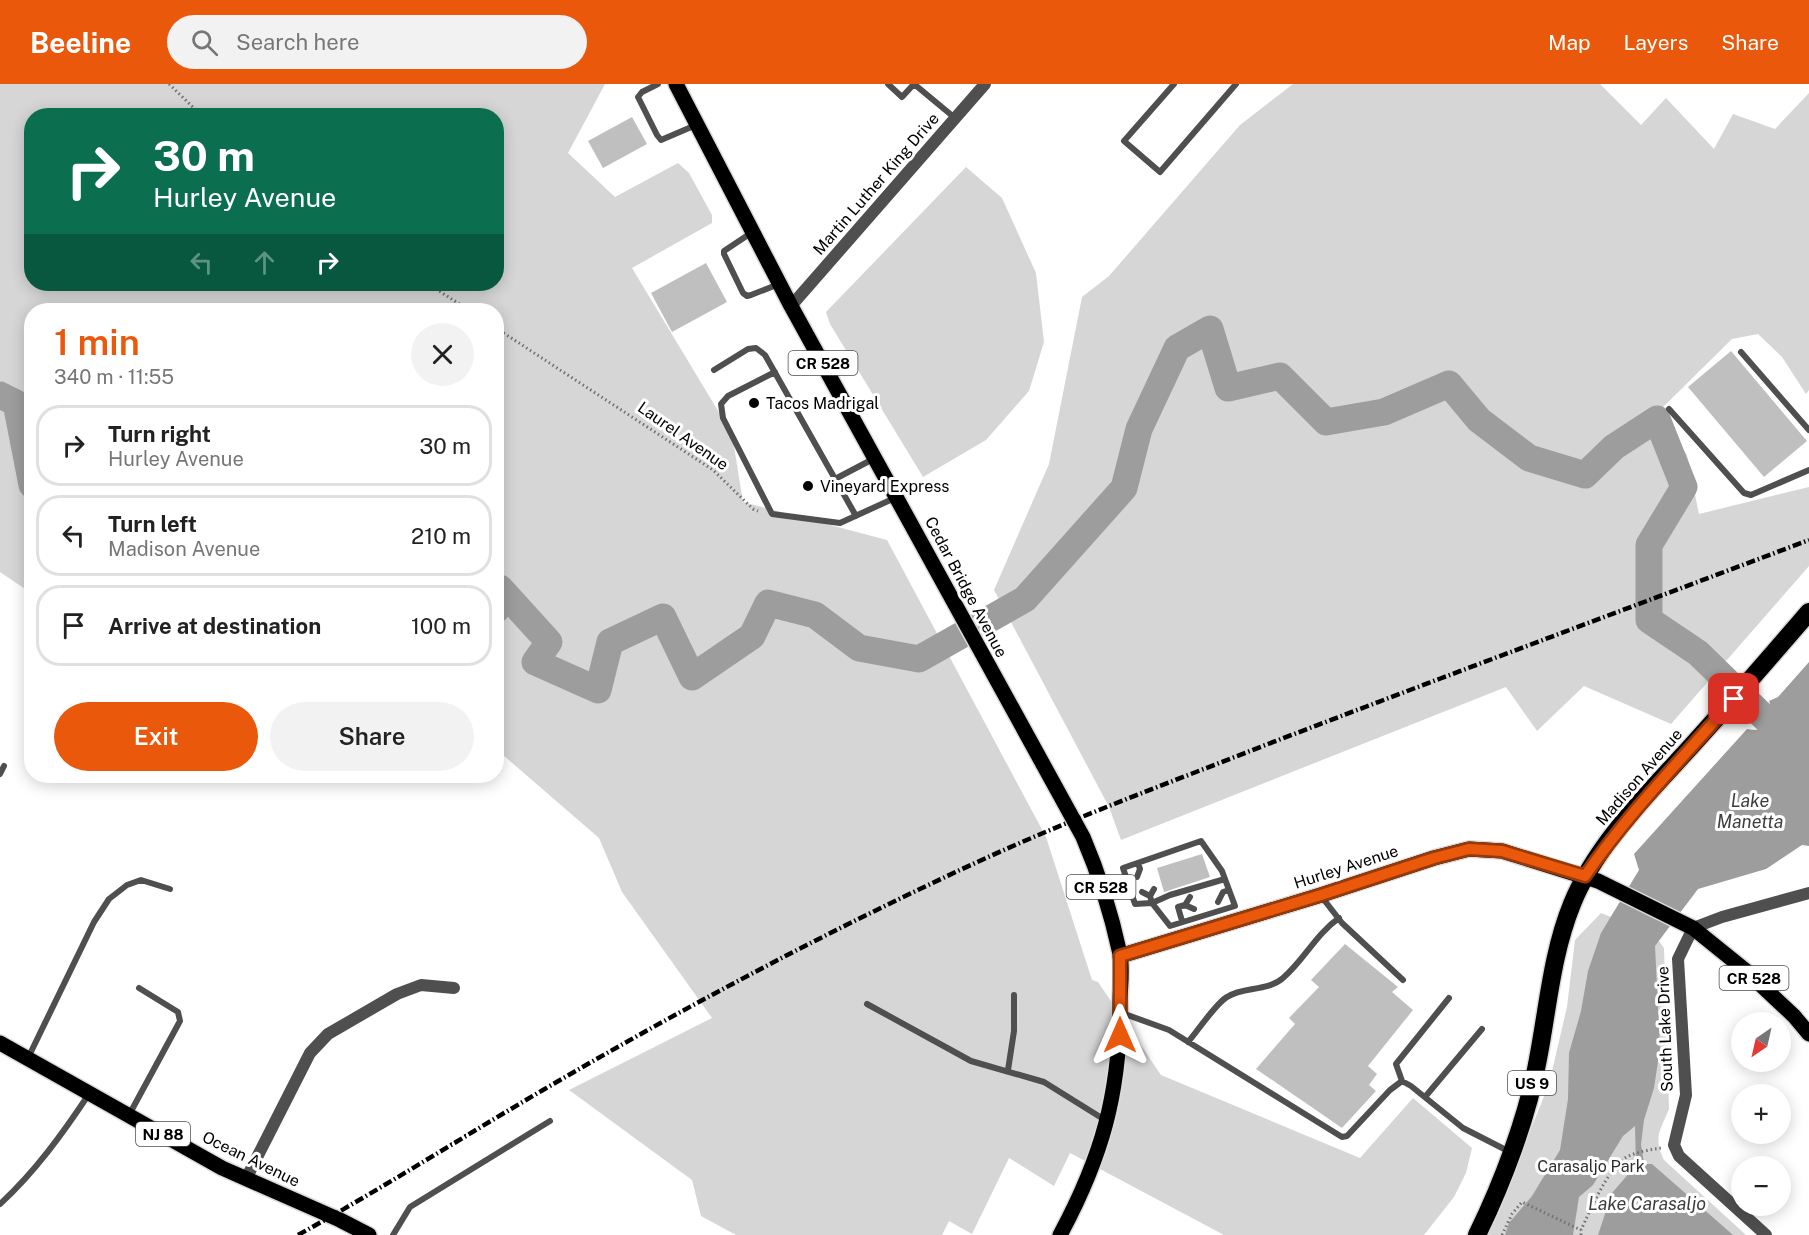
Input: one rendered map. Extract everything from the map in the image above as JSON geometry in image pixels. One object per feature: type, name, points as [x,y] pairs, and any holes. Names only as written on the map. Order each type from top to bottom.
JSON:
[{"type":"highway","name":"Madison Avenue","points":[[1477,1235],[1493,1200],[1527,1104],[1538,1062],[1554,964],[1571,905],[1611,838],[1809,612]]},
{"type":"main road","name":"Cedar Bridge Avenue","points":[[676,84],[791,306],[1074,820],[1093,859],[1102,893]]},
{"type":"main road","name":"Hurley Avenue","points":[[1120,956],[1172,933],[1238,913],[1321,895],[1469,849],[1502,851],[1589,878]]},
{"type":"main road","name":"CR 528","points":[[1589,878],[1691,927],[1745,970],[1794,1016],[1809,1034]]},
{"type":"main road","name":"CR 528","points":[[1102,893],[1120,956]]},
{"type":"main road","points":[[1060,1235],[1078,1202],[1095,1162],[1108,1122],[1119,1057],[1120,956]]},
{"type":"main road","name":"Ocean Avenue","points":[[0,1043],[222,1168],[331,1216],[358,1233]]},
{"type":"street","name":"Martin Luther King Drive","points":[[791,306],[985,84]]},
{"type":"street","points":[[1691,927],[1809,894]]},
{"type":"street","name":"South Lake Drive","points":[[1674,1145],[1686,1095],[1678,959],[1691,927]]},
{"type":"street","points":[[246,1179],[309,1053],[328,1034],[397,994],[421,985],[454,988]]},
{"type":"street","points":[[1674,1145],[1679,1156],[1766,1235]]},
{"type":"lane","points":[[658,84],[642,92],[638,97],[661,140],[697,125]]},
{"type":"lane","points":[[888,84],[902,97],[914,84],[955,118]]},
{"type":"lane","points":[[1174,84],[1124,141],[1160,172],[1236,84]]},
{"type":"lane","points":[[753,232],[724,251],[743,293],[751,296],[780,283]]},
{"type":"lane","points":[[714,370],[748,350],[756,348],[765,355],[856,516]]},
{"type":"lane","points":[[1742,352],[1809,430]]},
{"type":"lane","points":[[775,372],[728,396],[721,404],[723,418],[772,514],[840,523],[898,497]]},
{"type":"lane","points":[[1670,408],[1744,493],[1751,495],[1809,470]]},
{"type":"lane","points":[[835,479],[876,458]]},
{"type":"lane","points":[[0,774],[4,766]]},
{"type":"lane","points":[[1142,892],[1151,900],[1172,933],[1182,921],[1238,913],[1226,891],[1225,879],[1222,871],[1201,841],[1139,866],[1123,868],[1135,904],[1151,900],[1170,895],[1225,879]]},
{"type":"lane","points":[[1139,866],[1149,873]]},
{"type":"lane","points":[[1137,877],[1139,866]]},
{"type":"lane","points":[[28,1058],[94,922],[109,899],[127,885],[141,880],[171,890]]},
{"type":"lane","points":[[1102,893],[1128,884]]},
{"type":"lane","points":[[1151,900],[1154,889]]},
{"type":"lane","points":[[1213,889],[1226,891]]},
{"type":"lane","points":[[1218,902],[1226,891]]},
{"type":"lane","points":[[1321,895],[1339,918],[1403,980]]},
{"type":"lane","points":[[1185,905],[1190,897]]},
{"type":"lane","points":[[1182,921],[1178,907],[1185,905],[1194,909]]},
{"type":"lane","points":[[1188,1042],[1225,997],[1244,990],[1267,987],[1281,980],[1326,927],[1339,918]]},
{"type":"lane","points":[[129,1115],[180,1021],[178,1012],[139,988]]},
{"type":"lane","points":[[1008,1070],[1014,1031],[1014,995]]},
{"type":"lane","points":[[1449,998],[1396,1064],[1402,1081],[1463,1128],[1510,1152]]},
{"type":"lane","points":[[867,1004],[971,1061],[1044,1082],[1108,1122]]},
{"type":"lane","points":[[1120,1012],[1169,1030],[1342,1137],[1347,1136],[1390,1090],[1402,1081]]},
{"type":"lane","points":[[1425,1097],[1482,1029]]},
{"type":"lane","points":[[0,1204],[20,1186],[63,1133],[90,1093]]},
{"type":"lane","points":[[393,1235],[410,1207],[550,1121]]},
{"type":"path","points":[[169,84],[194,108]]},
{"type":"path","points":[[440,291],[459,303]]},
{"type":"path","name":"Laurel Avenue","points":[[504,333],[713,470],[753,509],[772,514]]},
{"type":"path","points":[[1581,1235],[1580,1230],[1607,1180],[1625,1158],[1674,1145]]},
{"type":"path","points":[[1502,1235],[1512,1214],[1522,1202],[1580,1230]]},
{"type":"green space","points":[[0,84],[605,84],[568,153],[615,197],[678,163],[689,173],[712,215],[712,223],[632,268],[732,434],[743,502],[887,540],[1046,837],[1092,980],[1098,982],[1161,1075],[1360,1158],[1413,1098],[1472,1148],[1466,1173],[1454,1197],[1424,1235],[1224,1235],[1070,1153],[1054,1186],[1009,1158],[972,1234],[949,1221],[942,1235],[736,1235],[701,1216],[692,1180],[569,1090],[712,1018],[622,892],[599,838],[504,756],[504,303],[24,303],[24,588],[0,572]]},
{"type":"green space","points":[[1293,84],[1600,84],[1641,125],[1666,98],[1714,149],[1733,114],[1775,129],[1809,93],[1809,390],[1806,394],[1782,357],[1758,334],[1732,339],[1659,411],[1687,455],[1699,514],[1809,487],[1809,566],[1671,724],[1584,686],[1537,731],[1506,687],[1121,840],[1109,807],[994,590],[1049,464],[1082,297],[1109,276],[1240,125]]},
{"type":"green space","points":[[966,167],[1002,198],[1036,273],[1044,342],[1029,391],[986,440],[923,477],[830,324],[826,312]]},
{"type":"green space","name":"Carasaljo Park","points":[[1601,913],[1654,934],[1664,948],[1669,1109],[1658,1140],[1664,1160],[1746,1235],[1484,1235],[1513,1173],[1549,1084],[1567,1007],[1575,940]]},
{"type":"water","name":"Lake Manetta","points":[[1809,662],[1809,846],[1802,845],[1766,869],[1698,889],[1655,946],[1660,1048],[1654,1088],[1644,1120],[1641,1144],[1644,1164],[1652,1164],[1733,1235],[1598,1235],[1612,1193],[1636,1165],[1635,1126],[1623,1136],[1593,1185],[1579,1197],[1573,1235],[1505,1235],[1509,1223],[1532,1196],[1560,1150],[1568,1099],[1569,1053],[1581,1011],[1588,971],[1601,933],[1639,870],[1634,854],[1747,729],[1762,729],[1770,725],[1772,715],[1769,701],[1778,697]]},
{"type":"building","points":[[632,117],[647,144],[603,168],[588,141]]},
{"type":"building","points":[[706,263],[727,302],[672,332],[651,293]]},
{"type":"building","points":[[1731,351],[1807,441],[1764,477],[1688,387]]},
{"type":"building","points":[[1202,854],[1210,877],[1164,892],[1157,868]]},
{"type":"building","points":[[1345,944],[1398,987],[1392,992],[1413,1010],[1368,1066],[1377,1074],[1369,1085],[1376,1091],[1342,1128],[1256,1069],[1295,1024],[1289,1018],[1319,987],[1311,980]]},
{"type":"waterway","points":[[504,592],[549,642],[535,662],[598,690],[610,642],[663,617],[692,677],[752,636],[768,603],[815,615],[859,648],[919,659],[1025,599],[1124,488],[1139,429],[1177,348],[1210,329],[1228,388],[1280,376],[1326,422],[1384,412],[1449,384],[1479,420],[1529,458],[1585,475],[1614,447],[1657,419],[1684,487],[1649,545],[1649,620],[1698,653],[1771,724],[1792,754]]},
{"type":"waterway","points":[[0,395],[16,403],[24,444]]},
{"type":"railway","points":[[298,1235],[543,1090],[702,1000],[863,916],[973,864],[1083,817],[1268,744],[1809,540]]},
{"type":"place","name":"Tacos Madrigal","points":[[754,403]]},
{"type":"place","name":"Vineyard Express","points":[[808,486]]},
{"type":"route","points":[[1120,1035],[1120,956],[1469,849],[1502,851],[1585,876],[1611,838],[1647,795],[1734,699]]},
{"type":"water label","name":"Lake Carasaljo","points":[[1647,1203]]}]
